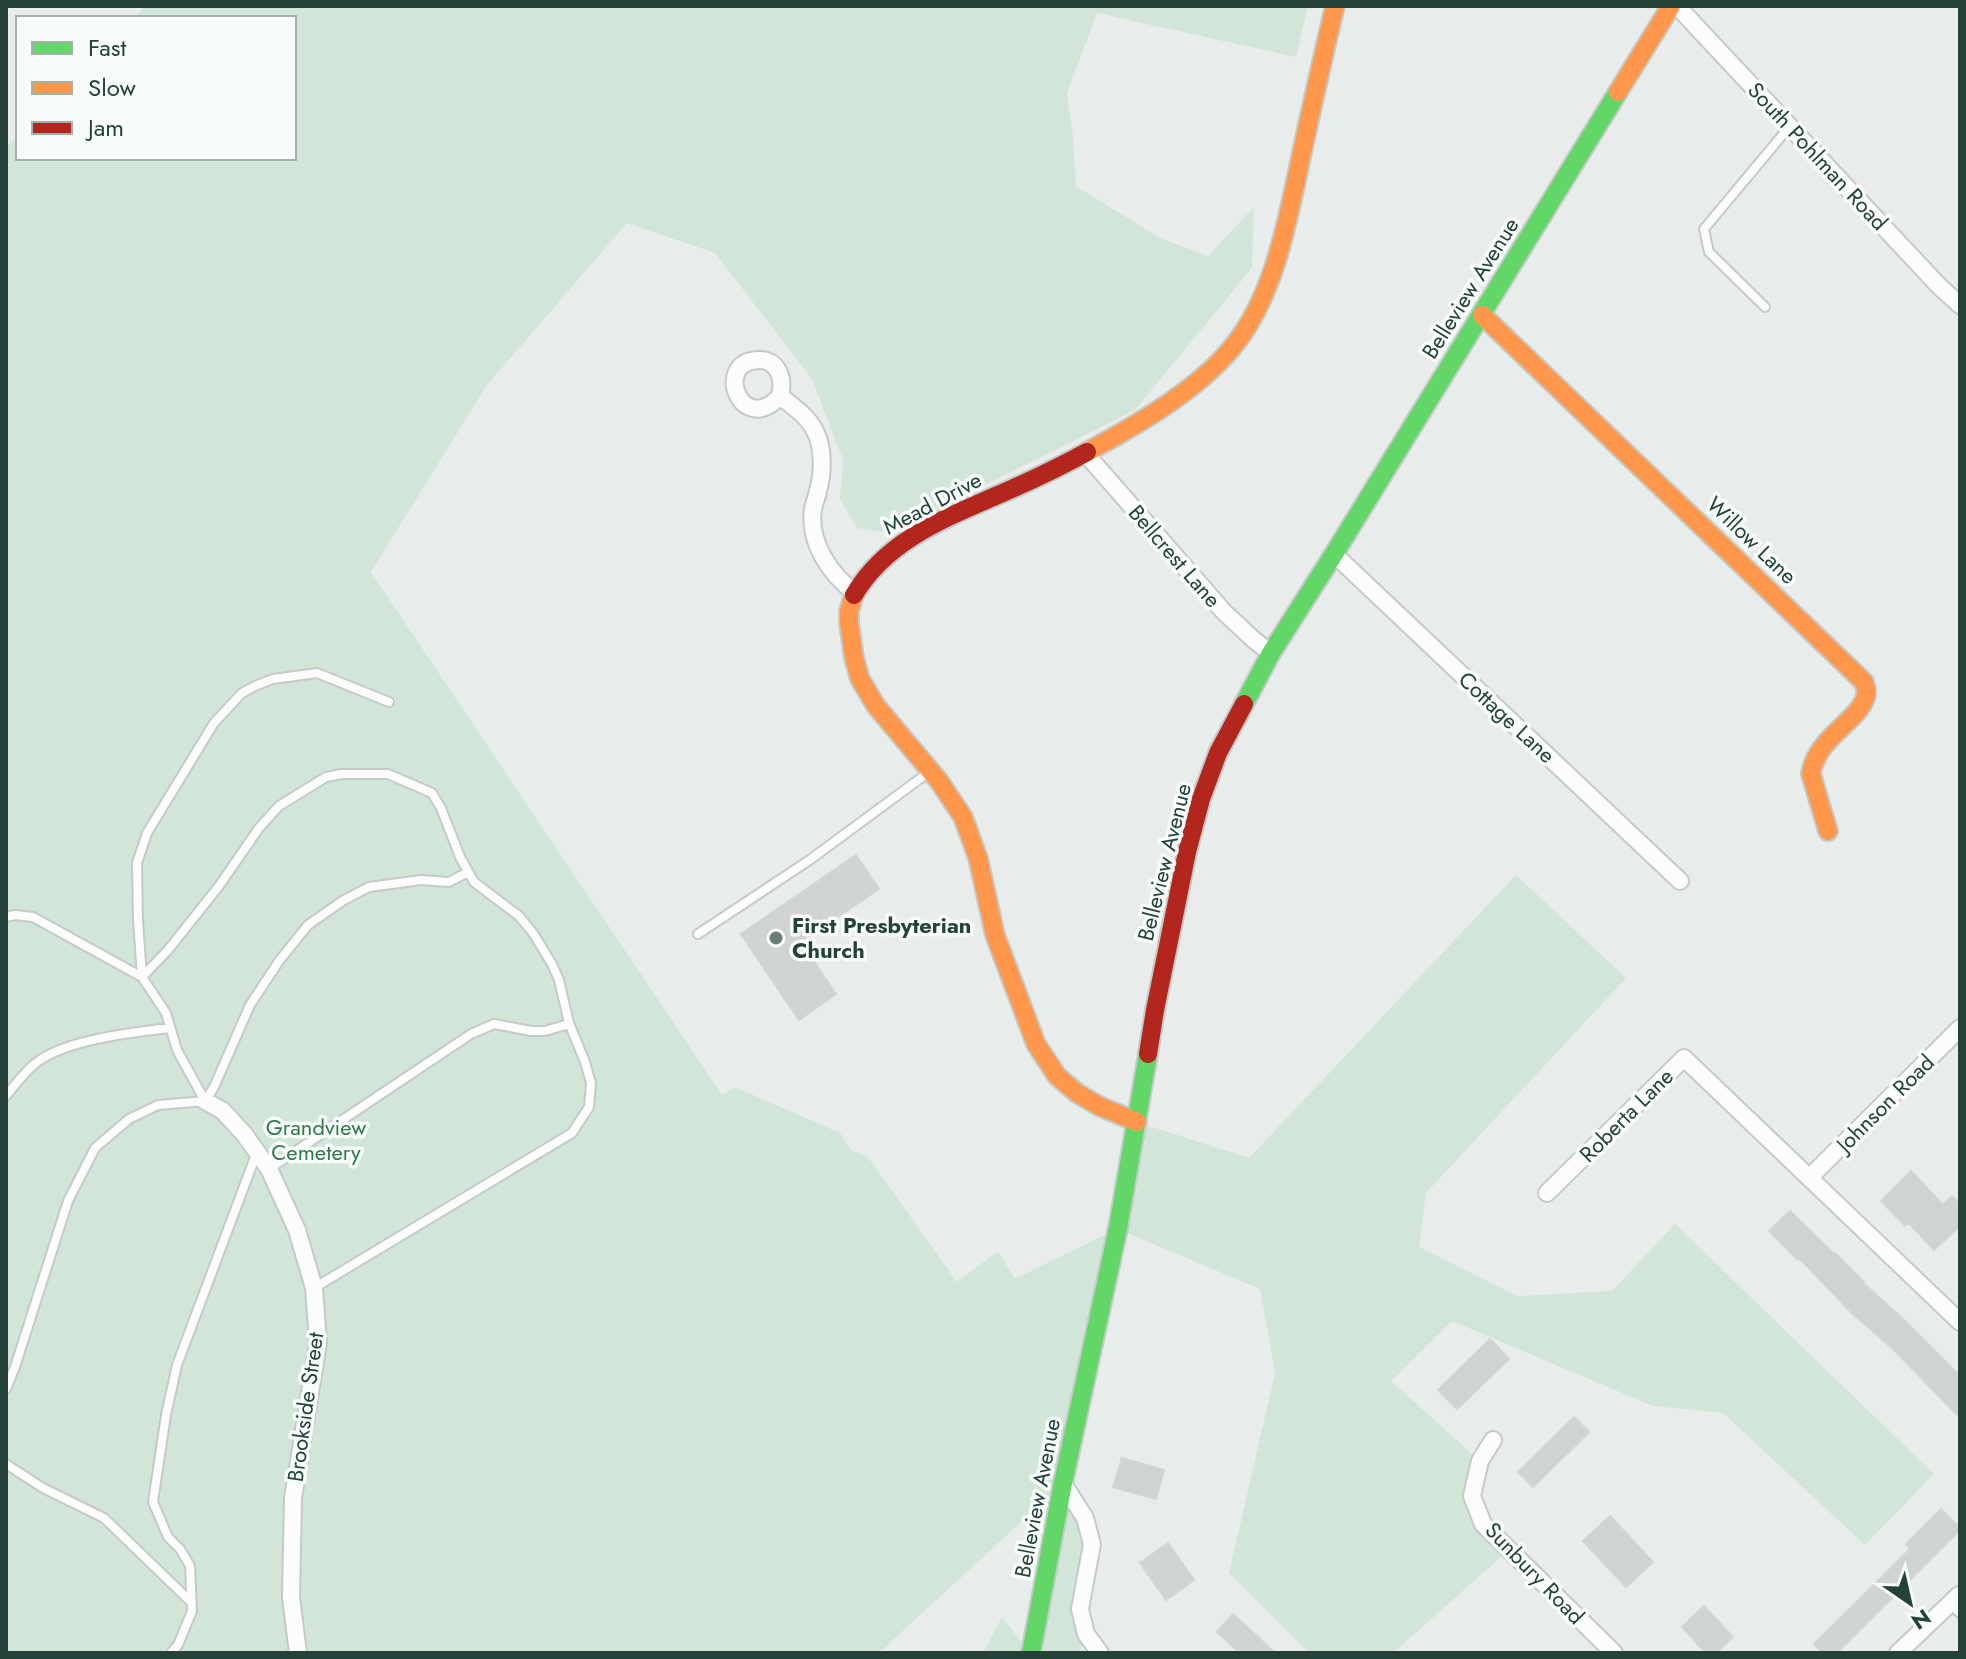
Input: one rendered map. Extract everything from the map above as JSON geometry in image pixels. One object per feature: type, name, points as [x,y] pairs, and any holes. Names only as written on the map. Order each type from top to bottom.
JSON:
[{"type":"street","name":"Mead Drive","points":[[1137,1122],[1085,1100],[1065,1084],[1035,1044],[993,931],[974,842],[963,817],[943,788],[861,684],[849,630],[849,607],[863,579],[893,548],[915,534],[1046,474],[1123,433],[1172,400],[1215,366],[1234,346],[1265,289],[1278,251],[1335,6]]},
{"type":"street","name":"Belleview Avenue","points":[[1031,1653],[1063,1483],[1118,1228],[1158,996],[1187,852],[1201,799],[1218,753],[1271,653],[1671,6]]},
{"type":"street","name":"South Pohlman Road","points":[[1677,6],[1960,305]]},
{"type":"street","name":"Willow Lane","points":[[1482,315],[1864,682],[1867,691],[1860,707],[1820,750],[1811,766],[1828,831]]},
{"type":"street","points":[[780,396],[815,430],[821,449],[821,467],[813,507],[814,536],[831,568],[842,583],[855,593]]},
{"type":"street","name":"Bellcrest Lane","points":[[1085,453],[1224,612],[1271,653]]},
{"type":"street","name":"Cottage Lane","points":[[1334,554],[1680,881]]},
{"type":"street","name":"Johnson Road","points":[[1810,1177],[1960,1028]]},
{"type":"street","name":"Roberta Lane","points":[[1547,1193],[1684,1058],[1810,1177]]},
{"type":"street","name":"Brookside Street","points":[[205,1101],[223,1111],[269,1169],[297,1230],[314,1288],[318,1343],[293,1498],[291,1597],[298,1653]]},
{"type":"street","points":[[1810,1177],[1960,1322]]},
{"type":"street","name":"Sunbury Road","points":[[1493,1440],[1480,1461],[1472,1496],[1483,1524],[1614,1653]]},
{"type":"street","points":[[1063,1483],[1085,1518],[1092,1544],[1080,1609],[1086,1634],[1100,1653]]},
{"type":"street","points":[[1898,1653],[1956,1604]]},
{"type":"lane","points":[[1765,307],[1709,252],[1704,229],[1790,126]]},
{"type":"lane","points":[[142,977],[137,863],[147,833],[214,723],[242,693],[257,685],[273,679],[317,673],[389,702]]},
{"type":"lane","points":[[698,934],[811,859],[930,772]]},
{"type":"lane","points":[[142,977],[168,950],[219,886],[259,828],[279,806],[326,777],[388,774],[432,793],[474,882],[519,916],[533,933],[559,980],[569,1024],[591,1083],[589,1107],[572,1133],[314,1288]]},
{"type":"lane","points":[[205,1101],[250,1005],[308,925],[369,887],[421,880],[449,882],[468,872]]},
{"type":"lane","points":[[6,917],[33,917],[142,977],[166,1013],[177,1050],[205,1101]]},
{"type":"lane","points":[[269,1169],[471,1034],[494,1024],[545,1031],[569,1024]]},
{"type":"lane","points":[[6,1096],[36,1063],[54,1053],[123,1033],[170,1028]]},
{"type":"lane","points":[[6,1389],[68,1201],[95,1148],[129,1119],[158,1105],[205,1101]]},
{"type":"lane","points":[[171,1653],[178,1645],[192,1611],[190,1566],[168,1537],[153,1502],[166,1415],[177,1365],[257,1151]]},
{"type":"lane","points":[[6,1464],[43,1488],[104,1518],[191,1602]]},
{"type":"green space","name":"Grandview Cemetery","points":[[145,6],[1308,6],[1296,57],[1097,13],[1067,93],[1076,186],[1160,238],[1208,256],[1254,207],[1252,268],[1135,410],[889,533],[857,528],[840,499],[843,460],[812,379],[715,253],[627,223],[487,385],[371,572],[722,1095],[735,1087],[840,1133],[851,1150],[868,1157],[957,1282],[998,1251],[1015,1279],[1118,1228],[1137,1122],[1249,1158],[1516,875],[1626,978],[1426,1193],[1419,1247],[1517,1296],[1612,1291],[1675,1224],[1934,1474],[1865,1545],[1723,1413],[1653,1406],[1452,1321],[1391,1381],[1480,1461],[1472,1496],[1510,1549],[1393,1653],[1309,1653],[1229,1573],[1275,1373],[1260,1289],[1118,1229],[1063,1483],[1085,1518],[1086,1634],[1079,1653],[1030,1653],[1062,1484],[879,1653],[6,1653],[6,148],[16,138],[16,160],[296,160],[296,16],[136,16]]},
{"type":"green space","points":[[1002,1617],[1030,1653],[983,1653]]},
{"type":"building","name":"First Presbyterian Church","points":[[856,855],[879,889],[801,942],[836,994],[799,1020],[741,934]]},
{"type":"building","points":[[1911,1171],[1943,1205],[1952,1196],[1960,1205],[1960,1226],[1934,1250],[1909,1223],[1905,1226],[1881,1201]]},
{"type":"building","points":[[1790,1211],[1960,1376],[1960,1418],[1893,1349],[1769,1231]]},
{"type":"building","points":[[1490,1339],[1509,1359],[1457,1409],[1438,1390]]},
{"type":"building","points":[[1574,1417],[1589,1432],[1533,1487],[1518,1472]]},
{"type":"building","points":[[1122,1458],[1164,1470],[1156,1499],[1113,1487]]},
{"type":"building","points":[[1941,1509],[1960,1530],[1837,1653],[1822,1653],[1814,1644],[1910,1549],[1906,1544]]},
{"type":"building","points":[[1610,1516],[1653,1562],[1626,1587],[1583,1541]]},
{"type":"building","points":[[1168,1543],[1194,1580],[1166,1600],[1140,1563]]},
{"type":"building","points":[[1704,1606],[1733,1637],[1716,1653],[1706,1653],[1682,1627]]},
{"type":"building","points":[[1233,1614],[1275,1653],[1240,1653],[1217,1632]]},
{"type":"traffic: fast","points":[[1244,704],[1271,653],[1618,92]]},
{"type":"traffic: fast","points":[[1031,1653],[1063,1483],[1118,1228],[1148,1054]]},
{"type":"traffic: slow","points":[[1087,452],[1144,419],[1200,379],[1231,349],[1260,304],[1279,251],[1293,196],[1335,6]]},
{"type":"traffic: slow","points":[[1618,92],[1671,6]]},
{"type":"traffic: slow","points":[[1482,315],[1864,682],[1866,693],[1862,704],[1829,739],[1811,774],[1828,831]]},
{"type":"traffic: slow","points":[[854,595],[849,623],[860,679],[876,706],[939,781],[963,817],[978,858],[995,935],[1036,1044],[1057,1076],[1077,1093],[1137,1122]]},
{"type":"traffic: jam","points":[[854,595],[882,560],[917,534],[1087,452]]},
{"type":"traffic: jam","points":[[1148,1054],[1187,852],[1201,799],[1218,753],[1244,704]]},
{"type":"place","name":"First Presbyterian Church","points":[[776,938]]}]
